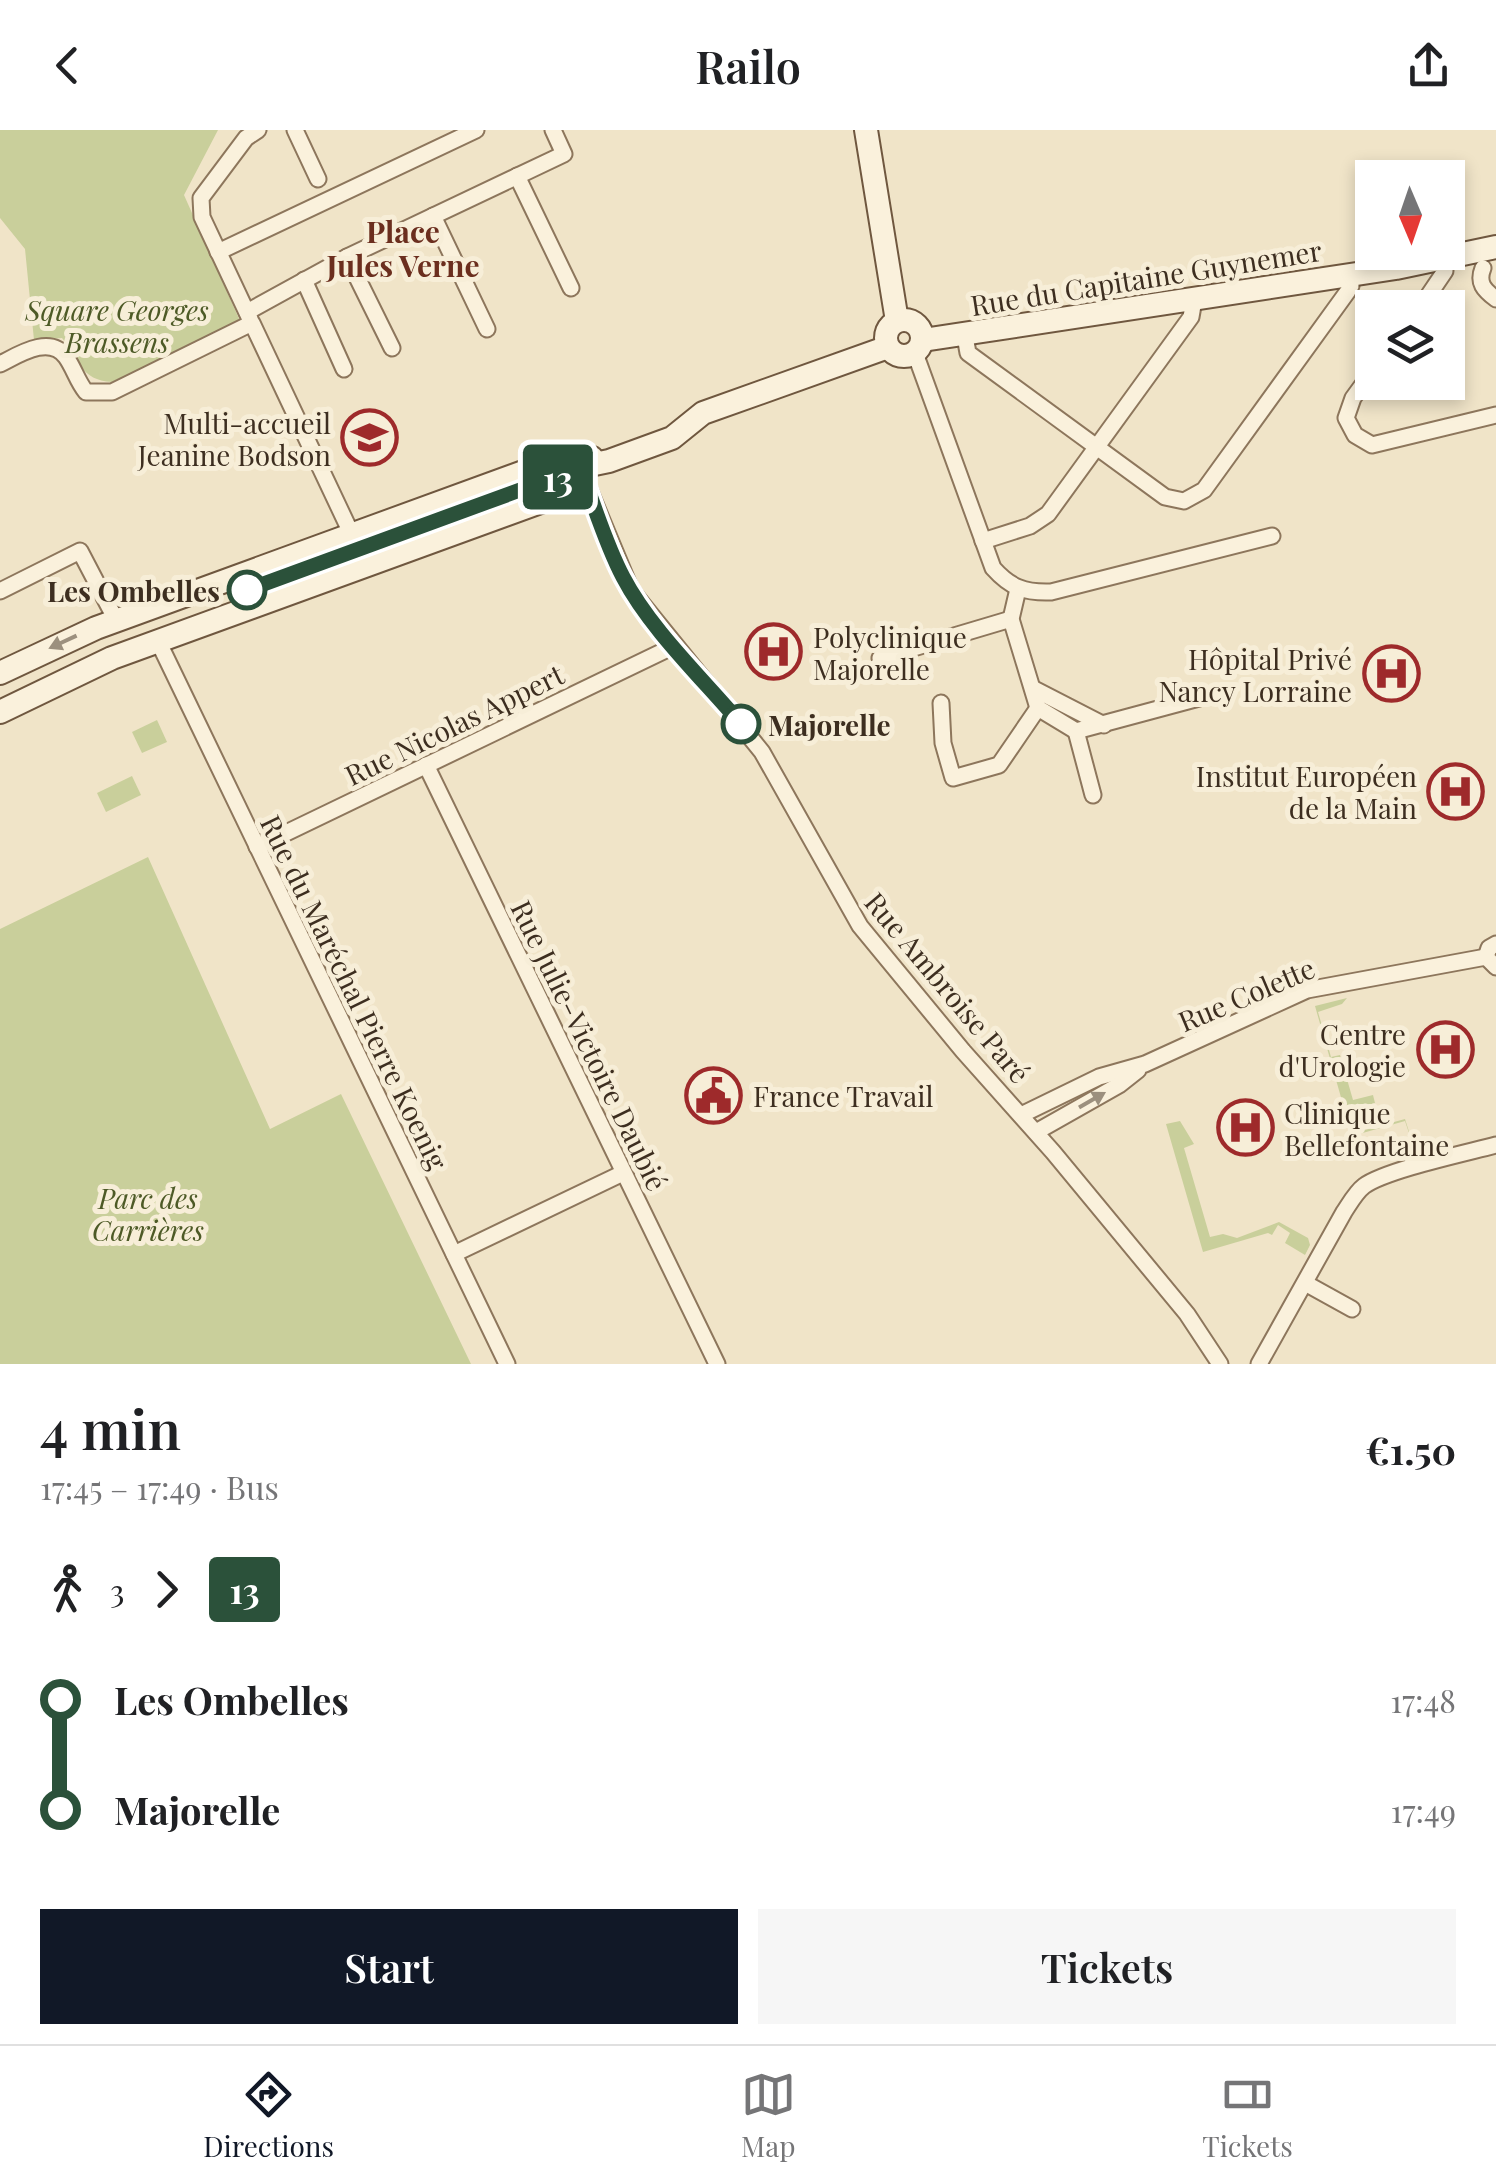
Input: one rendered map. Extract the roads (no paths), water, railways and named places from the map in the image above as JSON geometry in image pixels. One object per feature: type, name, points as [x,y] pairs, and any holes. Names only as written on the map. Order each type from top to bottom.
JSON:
[{"type":"street","points":[[258,130],[246,138],[201,198],[202,217],[352,534]]},
{"type":"street","points":[[294,130],[318,179]]},
{"type":"street","points":[[218,252],[476,130]]},
{"type":"street","points":[[0,364],[44,347],[59,350],[86,392],[112,392],[249,317],[304,280],[564,154],[553,130]]},
{"type":"street","points":[[866,130],[897,321]]},
{"type":"street","points":[[517,176],[571,288]]},
{"type":"street","points":[[432,216],[487,329]]},
{"type":"street","points":[[347,258],[392,348]]},
{"type":"street","points":[[1488,259],[1480,280],[1484,290],[1496,299]]},
{"type":"street","name":"Rue du Capitaine Guynemer","points":[[919,346],[1381,270]]},
{"type":"street","points":[[965,336],[968,353],[1166,498],[1184,501],[1199,496],[1348,291],[1350,275]]},
{"type":"street","points":[[304,280],[344,369]]},
{"type":"street","points":[[984,541],[1039,522],[1191,318],[1194,300]]},
{"type":"street","points":[[919,346],[897,355],[888,347],[887,331],[897,321],[916,323],[919,346],[993,568],[1018,589],[1050,592],[1272,536]]},
{"type":"street","points":[[580,468],[672,438],[704,413],[888,347]]},
{"type":"street","points":[[1355,395],[1346,418],[1354,435],[1372,445],[1496,416]]},
{"type":"street","points":[[0,673],[116,620],[559,458],[570,459],[580,468]]},
{"type":"street","points":[[0,712],[112,658],[552,498],[573,488],[580,468]]},
{"type":"street","name":"Rue Ambroise Paré","points":[[580,468],[624,578],[674,646],[762,752],[860,926],[1187,1314],[1220,1364]]},
{"type":"street","points":[[0,590],[80,551],[116,620],[134,642],[158,641]]},
{"type":"street","points":[[941,703],[943,743],[953,778],[999,764],[1038,708],[1011,619],[1018,589]]},
{"type":"street","points":[[158,641],[172,617],[159,604]]},
{"type":"street","points":[[880,658],[1011,619]]},
{"type":"street","name":"Rue du Maréchal Pierre Koenig","points":[[158,641],[507,1364]]},
{"type":"street","name":"Rue Nicolas Appert","points":[[256,847],[674,646]]},
{"type":"street","points":[[1034,689],[1104,726]]},
{"type":"street","points":[[1038,708],[1076,731],[1199,698]]},
{"type":"street","points":[[1076,731],[1093,794]]},
{"type":"street","name":"Rue Julie-Victoire Daubié","points":[[426,765],[717,1364]]},
{"type":"street","name":"Rue Colette","points":[[1022,1115],[1099,1077],[1146,1064],[1307,990],[1493,956]]},
{"type":"street","name":"Rue Colette","points":[[1036,1132],[1118,1085],[1146,1064]]},
{"type":"street","points":[[1259,1364],[1344,1212],[1365,1186],[1496,1145]]},
{"type":"street","points":[[454,1254],[623,1173]]},
{"type":"street","points":[[1306,1283],[1352,1309]]},
{"type":"place","name":"Multi-accueil Jeanine Bodson","points":[[370,438]]},
{"type":"place","name":"Les Ombelles","points":[[247,590]]},
{"type":"place","name":"Polyclinique Majorelle","points":[[774,652]]},
{"type":"place","name":"Hôpital Privé Nancy Lorraine","points":[[1391,674]]},
{"type":"place","name":"Majorelle","points":[[741,724]]},
{"type":"place","name":"Institut Européen de la Main","points":[[1456,791]]},
{"type":"place","name":"Centre d'Urologie","points":[[1445,1049]]},
{"type":"place","name":"France Travail","points":[[714,1095]]},
{"type":"place","name":"Clinique Bellefontaine","points":[[1245,1128]]},
{"type":"district","name":"Place Jules Verne","points":[[403,248]]},
{"type":"park label","name":"Square Georges Brassens","points":[[117,325]]},
{"type":"park label","name":"Parc des Carrières","points":[[148,1213]]}]
